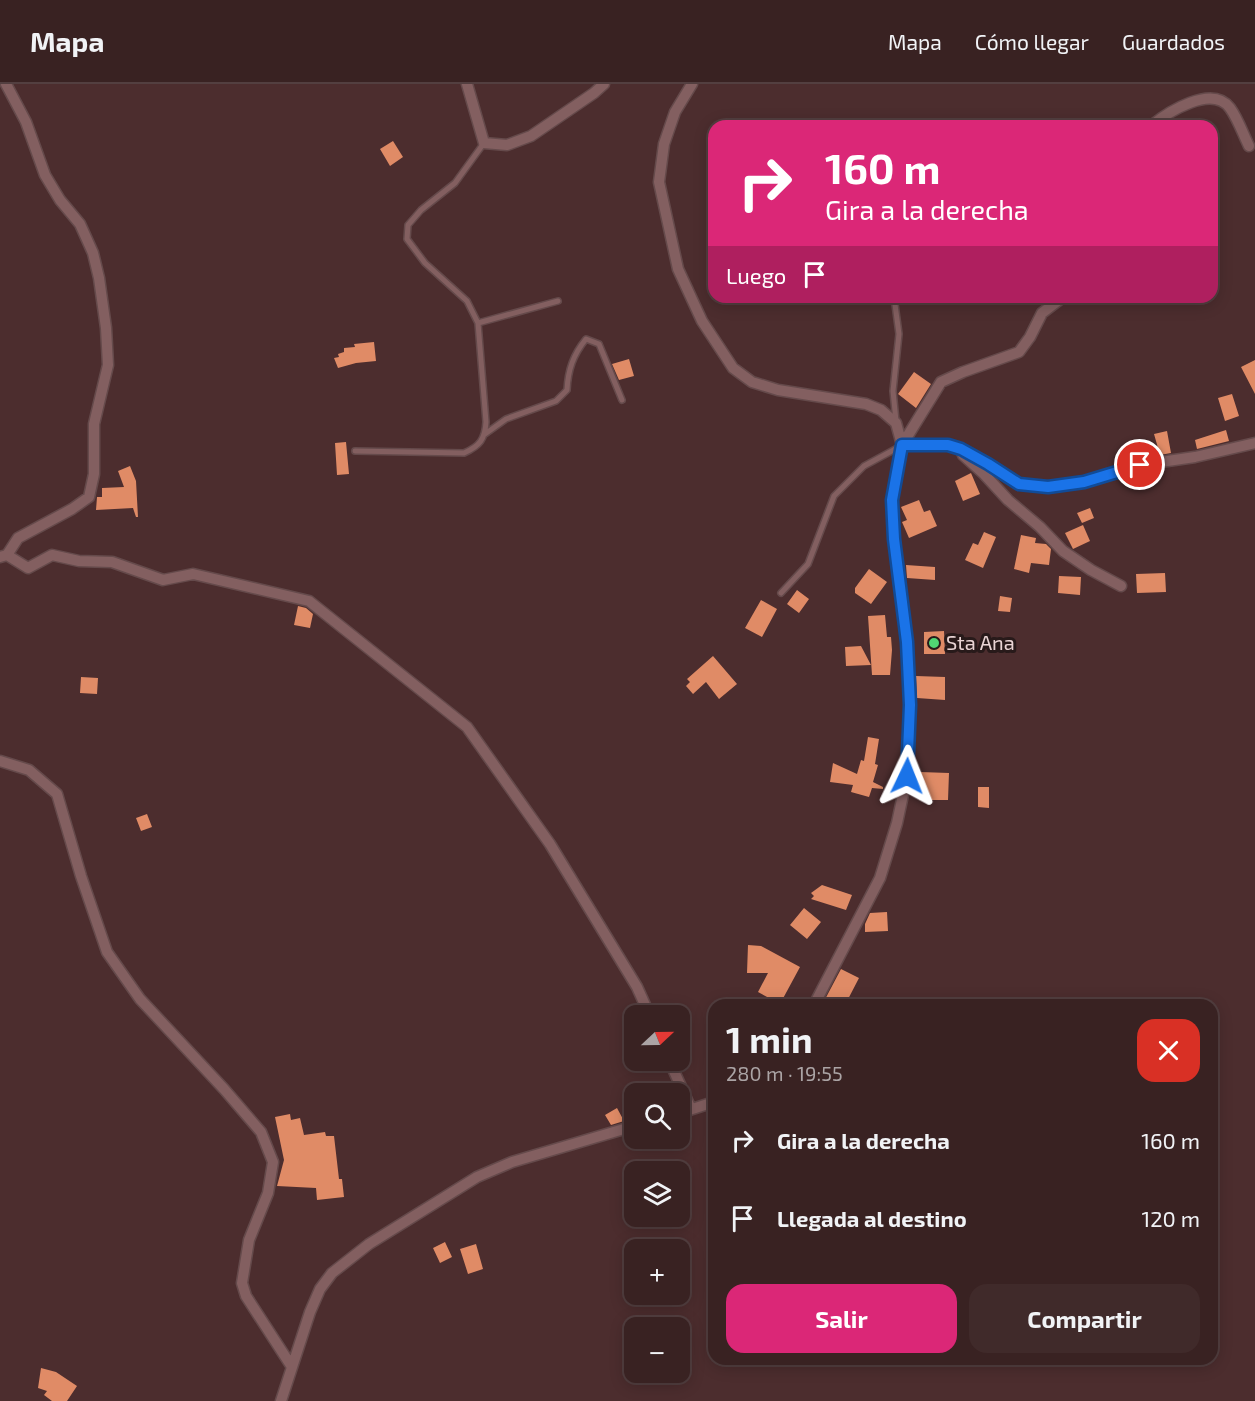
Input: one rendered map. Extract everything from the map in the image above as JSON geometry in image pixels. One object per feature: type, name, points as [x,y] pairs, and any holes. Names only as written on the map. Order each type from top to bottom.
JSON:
[{"type":"street","points":[[6,84],[26,122],[45,175],[60,200],[80,224],[93,253],[106,328],[108,365],[93,424],[94,474],[89,497],[72,509],[18,538],[4,556],[28,568],[52,555],[79,561],[112,562],[163,580],[193,574],[309,601],[467,727],[550,844],[637,987],[645,1005]]},
{"type":"street","points":[[467,84],[484,142],[507,145],[531,136],[604,84]]},
{"type":"street","points":[[692,84],[675,112],[664,144],[659,182],[678,269],[702,321],[733,368],[752,382],[778,390],[866,404],[881,410],[896,423],[902,445]]},
{"type":"street","points":[[1160,120],[1180,105],[1205,98],[1218,99],[1229,106],[1249,146]]},
{"type":"street","points":[[817,999],[880,878],[897,823],[907,776],[910,705],[907,642],[894,539],[892,500],[902,445],[941,382],[1020,352],[1042,313],[1055,303]]},
{"type":"street","points":[[902,445],[948,445],[961,449],[1019,484],[1048,487],[1084,482],[1140,465],[1195,457],[1255,443]]},
{"type":"street","points":[[961,449],[963,456],[1063,551],[1091,570],[1121,586]]},
{"type":"street","points":[[0,761],[29,770],[57,794],[81,876],[107,952],[140,999],[261,1132],[273,1162],[268,1192],[249,1240],[242,1283],[246,1296],[292,1367]]},
{"type":"street","points":[[674,1071],[691,1109],[708,1104]]},
{"type":"street","points":[[281,1401],[310,1312],[320,1289],[332,1273],[369,1244],[477,1177],[512,1162],[624,1129]]},
{"type":"lane","points":[[355,451],[464,453],[481,443],[485,434],[478,323],[467,301],[424,263],[407,239],[408,225],[421,210],[454,183],[484,142]]},
{"type":"lane","points":[[478,323],[558,301]]},
{"type":"lane","points":[[895,303],[899,334],[893,391],[896,423]]},
{"type":"lane","points":[[485,434],[506,418],[556,401],[562,396],[567,390],[574,354],[586,339],[599,344],[622,400]]},
{"type":"lane","points":[[781,592],[808,564],[834,496],[864,466],[902,445]]},
{"type":"building","points":[[393,141],[403,157],[390,166],[380,149]]},
{"type":"building","points":[[374,342],[376,361],[338,368],[334,358],[344,352],[344,348],[355,347],[354,344]]},
{"type":"building","points":[[629,359],[634,376],[619,380],[612,364]]},
{"type":"building","points":[[1255,360],[1255,394],[1241,367]]},
{"type":"building","points":[[914,372],[931,384],[916,408],[898,394]]},
{"type":"building","points":[[1232,394],[1239,416],[1225,421],[1218,398]]},
{"type":"building","points":[[1226,430],[1229,441],[1197,449],[1195,440]]},
{"type":"building","points":[[1167,431],[1171,453],[1160,455],[1154,434]]},
{"type":"building","points":[[346,442],[349,474],[337,475],[335,443]]},
{"type":"building","points":[[130,466],[136,481],[138,517],[133,508],[96,510],[97,497],[102,497],[102,488],[124,487],[118,471]]},
{"type":"building","points":[[971,473],[980,494],[963,501],[955,481]]},
{"type":"building","points":[[919,500],[924,512],[930,510],[937,526],[909,538],[902,522],[907,520],[901,507]]},
{"type":"building","points":[[1090,508],[1094,518],[1082,523],[1077,513]]},
{"type":"building","points":[[1083,525],[1090,541],[1073,549],[1065,533]]},
{"type":"building","points":[[984,532],[996,537],[983,568],[965,560],[973,543],[978,545]]},
{"type":"building","points":[[1021,535],[1036,538],[1035,543],[1046,544],[1051,549],[1049,565],[1031,563],[1029,573],[1014,569]]},
{"type":"building","points":[[906,565],[935,567],[935,580],[907,578]]},
{"type":"building","points":[[869,569],[887,582],[871,604],[855,593],[855,588]]},
{"type":"building","points":[[1165,573],[1166,592],[1137,593],[1136,574]]},
{"type":"building","points":[[1059,576],[1081,577],[1080,595],[1058,593]]},
{"type":"building","points":[[797,590],[809,599],[799,613],[787,604]]},
{"type":"building","points":[[1000,596],[1012,598],[1010,612],[998,611]]},
{"type":"building","points":[[761,600],[777,609],[762,637],[745,628]]},
{"type":"building","points":[[298,606],[306,608],[313,614],[310,628],[294,625]]},
{"type":"building","points":[[885,615],[887,637],[891,637],[890,675],[872,675],[868,616]]},
{"type":"building","name":"Sta Ana","points":[[944,631],[945,654],[924,654],[924,632]]},
{"type":"building","points":[[861,646],[871,665],[846,666],[845,647]]},
{"type":"building","points":[[713,656],[737,684],[719,699],[706,682],[693,694],[686,686],[690,682],[687,679]]},
{"type":"building","points":[[916,676],[945,677],[945,700],[917,698]]},
{"type":"building","points":[[81,677],[98,678],[97,694],[80,693]]},
{"type":"building","points":[[868,737],[879,739],[875,764],[878,765],[873,782],[883,787],[883,789],[872,788],[869,797],[851,792],[853,785],[830,782],[833,763],[857,774],[861,760],[864,761]]},
{"type":"building","points":[[920,772],[949,773],[948,800],[919,800]]},
{"type":"building","points":[[978,787],[989,787],[989,808],[978,807]]},
{"type":"building","points":[[147,814],[152,827],[141,831],[136,818]]},
{"type":"building","points":[[822,885],[852,895],[846,910],[811,899],[814,896],[811,893]]},
{"type":"building","points":[[804,908],[821,922],[807,939],[790,925]]},
{"type":"building","points":[[887,912],[888,931],[865,932],[865,924],[870,913]]},
{"type":"building","points":[[748,945],[761,946],[800,967],[783,999],[771,999],[758,992],[768,973],[747,973]]},
{"type":"building","points":[[841,969],[859,978],[848,999],[825,999]]},
{"type":"building","points":[[617,1108],[624,1121],[611,1125],[605,1115]]},
{"type":"building","points":[[290,1114],[291,1120],[300,1118],[304,1135],[325,1132],[326,1136],[334,1136],[339,1179],[342,1179],[344,1197],[317,1200],[316,1188],[277,1186],[284,1160],[275,1117]]},
{"type":"building","points":[[445,1242],[452,1257],[440,1263],[433,1248]]},
{"type":"building","points":[[476,1244],[483,1269],[468,1274],[460,1249]]},
{"type":"building","points":[[41,1368],[56,1372],[77,1386],[67,1401],[52,1401],[44,1395],[47,1391],[38,1388]]},
{"type":"place","name":"Sta Ana","points":[[934,643]]},
{"type":"route","points":[[907,776],[910,705],[907,642],[894,539],[892,500],[902,445],[948,445],[961,449],[1019,484],[1048,487],[1084,482],[1140,465]]}]
